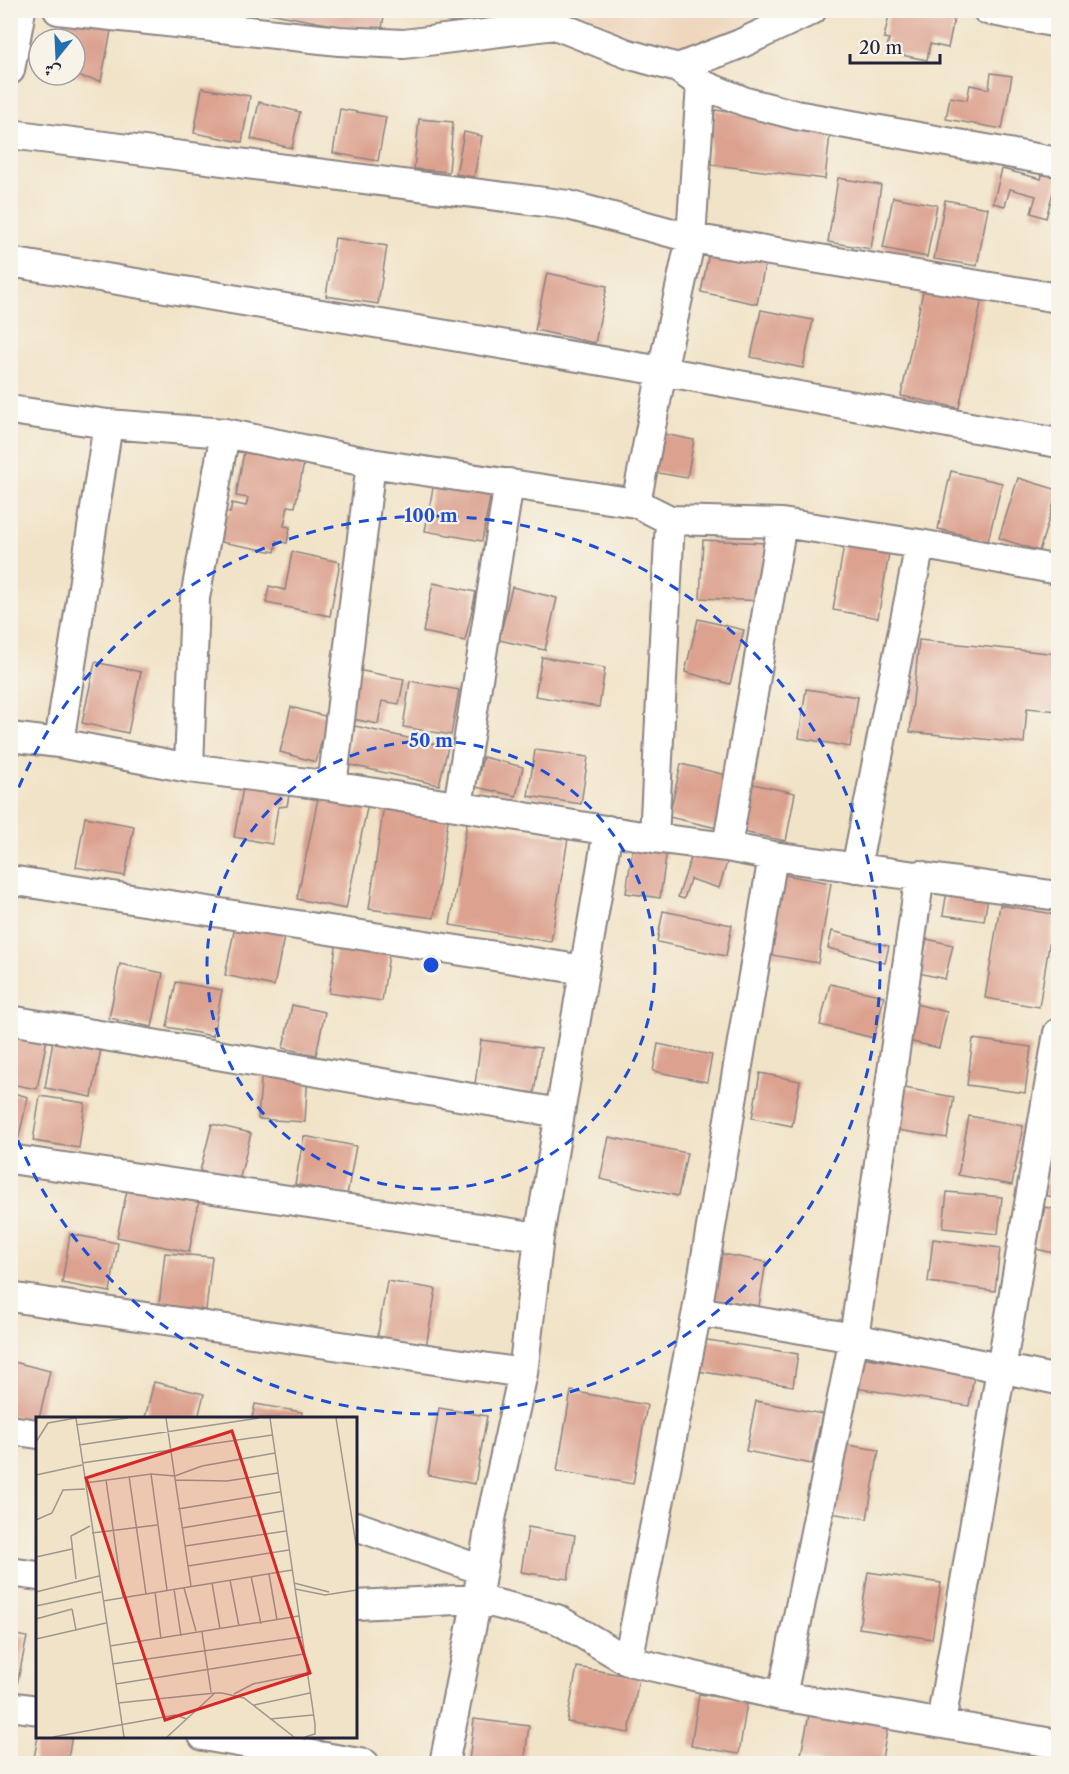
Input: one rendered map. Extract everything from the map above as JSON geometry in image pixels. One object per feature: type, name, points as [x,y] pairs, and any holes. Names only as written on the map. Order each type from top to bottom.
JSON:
[{"type":"street","points":[[10,70],[21,10]]},
{"type":"street","points":[[58,10],[339,41],[404,44],[546,18],[628,54],[690,76],[746,102],[796,115],[1059,162]]},
{"type":"street","points":[[690,76],[740,44],[813,10]]},
{"type":"street","points":[[987,10],[1059,23]]},
{"type":"street","points":[[636,503],[691,238],[690,76]]},
{"type":"street","points":[[10,134],[568,205],[691,238],[1059,298]]},
{"type":"street","points":[[10,262],[662,371],[1059,444]]},
{"type":"street","points":[[10,410],[108,424],[225,433],[371,463],[636,503],[670,520],[782,523],[920,544],[1059,570]]},
{"type":"street","points":[[59,744],[108,424]]},
{"type":"street","points":[[189,768],[195,598],[225,433]]},
{"type":"street","points":[[332,786],[371,463]]},
{"type":"street","points":[[458,806],[509,483]]},
{"type":"street","points":[[654,837],[670,520]]},
{"type":"street","points":[[727,847],[782,523]]},
{"type":"street","points":[[856,868],[920,544]]},
{"type":"street","points":[[10,737],[189,768],[332,786],[773,856],[1059,896]]},
{"type":"street","points":[[444,1764],[491,1519],[523,1373],[539,1238],[608,830]]},
{"type":"street","points":[[628,1661],[697,1311],[773,856]]},
{"type":"street","points":[[782,1696],[854,1338],[920,875]]},
{"type":"street","points":[[10,880],[584,970]]},
{"type":"street","points":[[10,1020],[560,1113]]},
{"type":"street","points":[[941,1723],[1059,1033]]},
{"type":"street","points":[[10,1159],[539,1238]]},
{"type":"street","points":[[10,1297],[523,1373]]},
{"type":"street","points":[[697,1311],[854,1338],[1059,1380]]},
{"type":"street","points":[[10,1430],[36,1434]]},
{"type":"street","points":[[357,1526],[482,1570]]},
{"type":"street","points":[[10,1572],[36,1576]]},
{"type":"street","points":[[357,1605],[477,1599],[557,1618],[628,1661],[782,1696],[1059,1744]]},
{"type":"street","points":[[10,1706],[36,1710]]},
{"type":"street","points":[[209,1738],[365,1764]]},
{"type":"shaded area","points":[[537,11],[812,11],[678,68]]},
{"type":"building","points":[[253,10],[385,10],[381,34]]},
{"type":"building","points":[[890,10],[956,10],[948,48],[930,44],[927,60],[886,52],[889,39],[884,38]]},
{"type":"building","points":[[64,17],[112,26],[101,81],[87,78],[87,27],[62,27]]},
{"type":"building","points":[[991,73],[1012,76],[1002,129],[946,119],[950,97],[967,100],[970,85],[989,89]]},
{"type":"building","points":[[202,88],[250,96],[242,142],[194,133]]},
{"type":"building","points":[[259,102],[300,112],[292,148],[251,139]]},
{"type":"building","points":[[340,109],[386,117],[378,161],[333,153]]},
{"type":"building","points":[[715,110],[831,125],[825,179],[708,164]]},
{"type":"building","points":[[419,119],[453,122],[449,172],[414,169]]},
{"type":"building","points":[[464,132],[482,136],[474,177],[456,174]]},
{"type":"building","points":[[1044,167],[1058,174],[1046,218],[1031,213],[1036,196],[1010,189],[1005,206],[993,203],[1002,169],[1041,179]]},
{"type":"building","points":[[838,178],[881,185],[871,249],[828,242]]},
{"type":"building","points":[[893,197],[937,205],[927,257],[883,248]]},
{"type":"building","points":[[945,200],[988,208],[977,266],[934,259]]},
{"type":"building","points":[[335,238],[387,246],[378,304],[326,296]]},
{"type":"building","points":[[711,243],[767,254],[757,304],[701,292]]},
{"type":"building","points":[[547,273],[607,286],[595,343],[535,330]]},
{"type":"building","points":[[925,281],[983,294],[959,408],[901,396]]},
{"type":"building","points":[[761,310],[813,320],[803,368],[751,357]]},
{"type":"building","points":[[659,433],[694,440],[687,478],[652,472]]},
{"type":"building","points":[[245,446],[305,458],[295,507],[288,506],[284,526],[290,527],[287,543],[277,541],[275,552],[215,541],[221,511],[230,513],[232,503],[246,506],[248,498],[236,496]]},
{"type":"building","points":[[951,471],[1002,483],[988,541],[938,529]]},
{"type":"building","points":[[435,477],[492,487],[482,541],[425,531]]},
{"type":"building","points":[[1018,478],[1058,490],[1039,551],[999,538]]},
{"type":"building","points":[[846,533],[891,541],[878,618],[833,610]]},
{"type":"building","points":[[703,540],[766,543],[763,601],[700,598]]},
{"type":"building","points":[[292,552],[340,562],[330,616],[266,603],[269,586],[285,590]]},
{"type":"building","points":[[433,583],[476,592],[465,641],[423,632]]},
{"type":"building","points":[[512,587],[557,598],[545,650],[499,640]]},
{"type":"building","points":[[698,619],[744,630],[730,684],[685,672]]},
{"type":"building","points":[[919,640],[1058,654],[1058,711],[1027,708],[1024,743],[910,732]]},
{"type":"building","points":[[542,657],[605,668],[599,707],[535,696]]},
{"type":"building","points":[[95,662],[141,672],[128,733],[82,723]]},
{"type":"building","points":[[357,670],[404,679],[399,704],[382,701],[378,724],[347,718]]},
{"type":"building","points":[[410,681],[459,690],[451,735],[403,727]]},
{"type":"building","points":[[806,689],[858,697],[850,747],[799,738]]},
{"type":"building","points":[[291,707],[328,717],[316,762],[280,752]]},
{"type":"building","points":[[355,726],[448,747],[439,785],[346,764]]},
{"type":"building","points":[[535,750],[588,757],[581,804],[528,796]]},
{"type":"building","points":[[483,757],[523,767],[516,796],[476,787]]},
{"type":"building","points":[[681,764],[730,776],[717,828],[669,817]]},
{"type":"building","points":[[244,782],[290,790],[287,806],[278,807],[272,844],[234,837]]},
{"type":"building","points":[[753,784],[795,793],[786,841],[743,832]]},
{"type":"building","points":[[319,794],[368,803],[346,909],[297,899]]},
{"type":"building","points":[[384,804],[449,813],[434,918],[369,909]]},
{"type":"building","points":[[85,817],[134,826],[125,876],[76,867]]},
{"type":"building","points":[[467,822],[568,838],[551,942],[450,925]]},
{"type":"building","points":[[634,839],[668,843],[660,898],[626,893]]},
{"type":"building","points":[[694,848],[728,859],[719,888],[690,879],[684,899],[678,897]]},
{"type":"building","points":[[774,873],[831,883],[818,963],[760,953]]},
{"type":"building","points":[[947,891],[988,897],[984,921],[943,915]]},
{"type":"building","points":[[1000,905],[1054,914],[1039,1007],[985,998]]},
{"type":"building","points":[[663,911],[732,925],[726,956],[657,942]]},
{"type":"building","points":[[236,922],[285,932],[274,986],[225,975]]},
{"type":"building","points":[[832,931],[889,946],[885,963],[828,948]]},
{"type":"building","points":[[927,939],[953,945],[945,979],[919,973]]},
{"type":"building","points":[[337,940],[390,948],[382,1001],[329,993]]},
{"type":"building","points":[[120,964],[163,973],[152,1027],[109,1018]]},
{"type":"building","points":[[176,982],[222,990],[213,1036],[167,1027]]},
{"type":"building","points":[[830,984],[884,996],[874,1038],[820,1025]]},
{"type":"building","points":[[912,1003],[947,1012],[939,1048],[904,1040]]},
{"type":"building","points":[[292,1005],[325,1012],[316,1055],[283,1048]]},
{"type":"building","points":[[10,1032],[47,1039],[37,1089],[10,1084]]},
{"type":"building","points":[[973,1039],[1031,1047],[1025,1093],[967,1085]]},
{"type":"building","points":[[53,1040],[101,1049],[92,1097],[45,1088]]},
{"type":"building","points":[[481,1040],[541,1048],[534,1093],[475,1084]]},
{"type":"building","points":[[658,1044],[712,1055],[707,1082],[653,1071]]},
{"type":"building","points":[[262,1068],[308,1072],[305,1122],[258,1119]]},
{"type":"building","points":[[760,1073],[800,1081],[792,1126],[752,1118]]},
{"type":"building","points":[[899,1087],[954,1097],[947,1138],[891,1129]]},
{"type":"building","points":[[10,1092],[28,1097],[18,1140],[10,1138]]},
{"type":"building","points":[[40,1096],[85,1103],[79,1148],[33,1141]]},
{"type":"building","points":[[969,1116],[1023,1126],[1012,1185],[958,1175]]},
{"type":"building","points":[[212,1124],[251,1133],[239,1181],[200,1171]]},
{"type":"building","points":[[304,1136],[356,1146],[347,1195],[295,1184]]},
{"type":"building","points":[[609,1137],[687,1153],[678,1196],[600,1179]]},
{"type":"building","points":[[1050,1162],[1058,1164],[1058,1198],[1044,1195]]},
{"type":"building","points":[[131,1172],[202,1186],[189,1252],[117,1237]]},
{"type":"building","points":[[947,1192],[1002,1197],[998,1234],[943,1228]]},
{"type":"building","points":[[1045,1207],[1058,1210],[1058,1254],[1036,1249]]},
{"type":"building","points":[[70,1234],[118,1243],[110,1292],[62,1283]]},
{"type":"building","points":[[933,1239],[1000,1248],[995,1291],[928,1282]]},
{"type":"building","points":[[712,1252],[766,1262],[759,1306],[704,1297]]},
{"type":"building","points":[[165,1253],[212,1257],[206,1310],[159,1305]]},
{"type":"building","points":[[387,1281],[436,1289],[426,1347],[377,1339]]},
{"type":"building","points":[[701,1339],[798,1354],[793,1386],[697,1371]]},
{"type":"building","points":[[860,1357],[974,1375],[969,1406],[855,1388]]},
{"type":"building","points":[[10,1361],[50,1371],[39,1417],[36,1417],[36,1422],[10,1415]]},
{"type":"building","points":[[154,1382],[204,1394],[198,1417],[145,1417]]},
{"type":"building","points":[[571,1391],[647,1405],[633,1484],[557,1471]]},
{"type":"building","points":[[756,1401],[822,1414],[812,1464],[746,1451]]},
{"type":"building","points":[[255,1404],[302,1412],[301,1417],[252,1417]]},
{"type":"building","points":[[439,1408],[487,1416],[475,1484],[428,1475]]},
{"type":"building","points":[[829,1442],[879,1450],[867,1519],[818,1511]]},
{"type":"building","points":[[528,1527],[575,1535],[568,1579],[521,1572]]},
{"type":"building","points":[[868,1572],[941,1583],[932,1639],[859,1628]]},
{"type":"building","points":[[10,1634],[27,1637],[15,1694],[10,1693]]},
{"type":"building","points":[[577,1667],[639,1678],[629,1733],[567,1722]]},
{"type":"building","points":[[699,1694],[747,1702],[739,1754],[691,1746]]},
{"type":"building","points":[[811,1705],[889,1720],[881,1764],[863,1761],[862,1764],[824,1764],[800,1759]]},
{"type":"building","points":[[474,1719],[529,1726],[524,1764],[469,1761]]},
{"type":"building","points":[[38,1738],[72,1738],[67,1764],[33,1764]]}]
